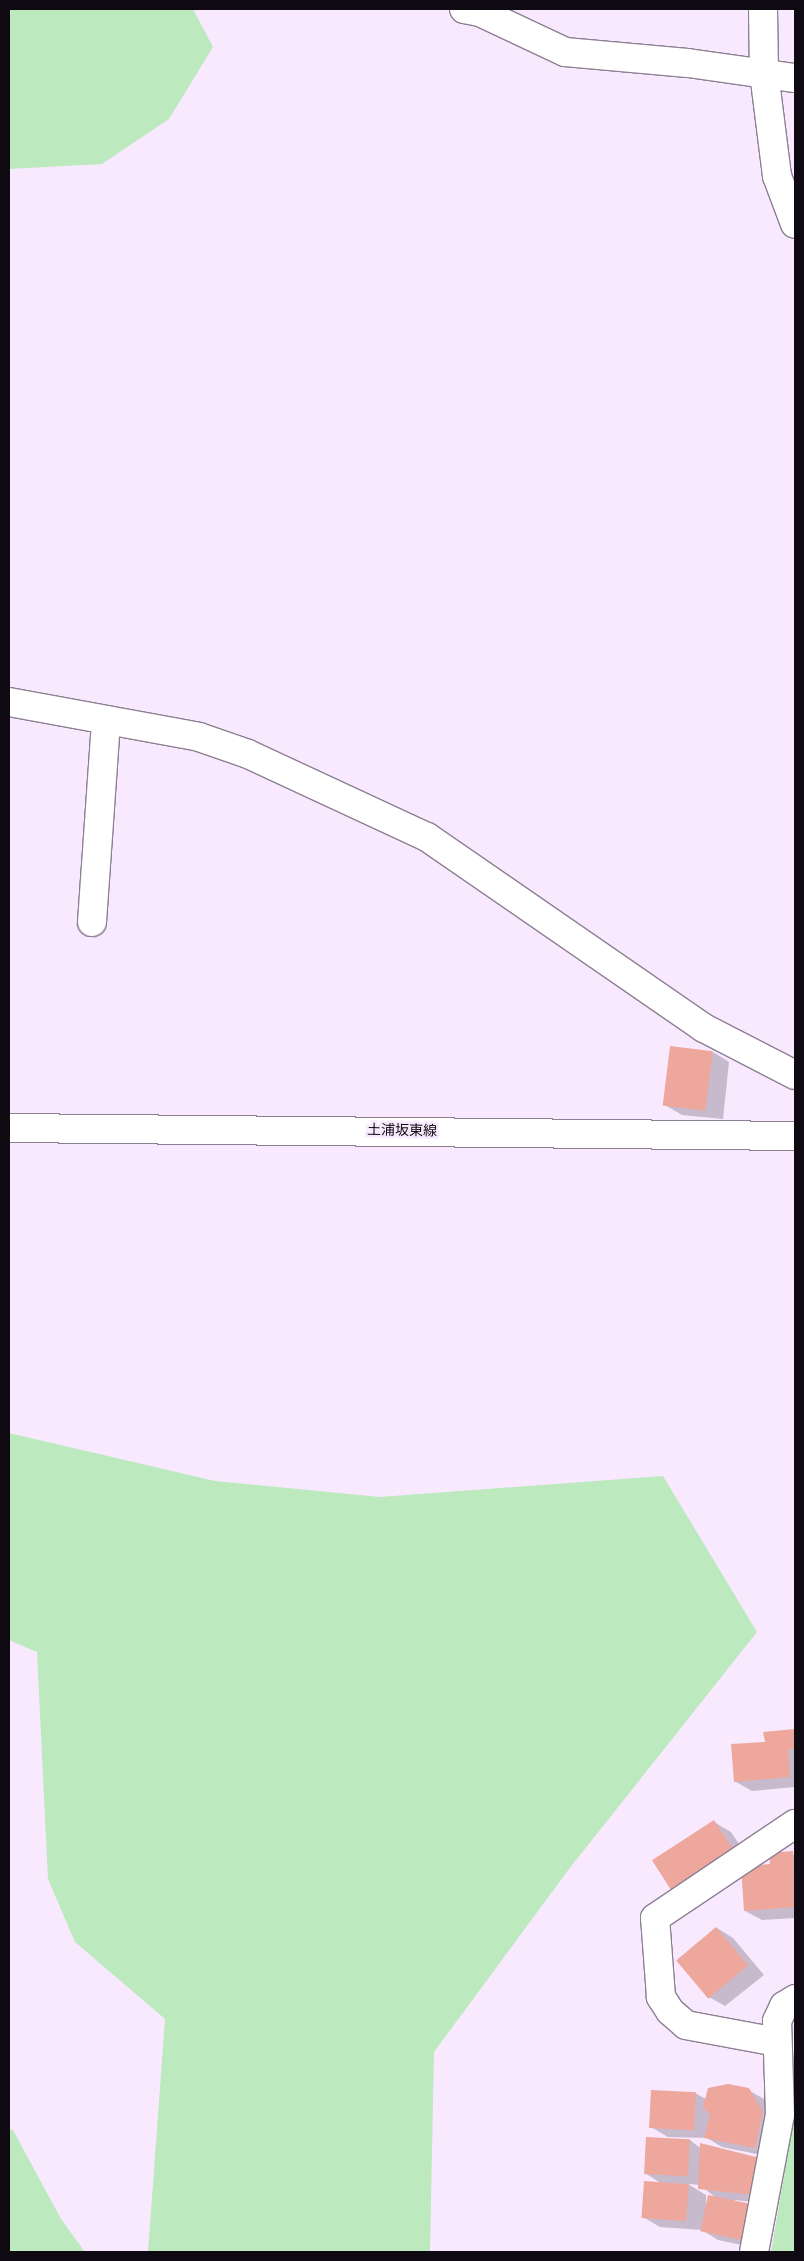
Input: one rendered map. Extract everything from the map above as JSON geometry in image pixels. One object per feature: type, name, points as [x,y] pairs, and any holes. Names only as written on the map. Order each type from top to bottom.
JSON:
[{"type":"street","points":[[464,9],[480,12],[565,52],[795,78]]},
{"type":"street","points":[[763,9],[764,73],[777,176],[795,224]]},
{"type":"street","points":[[9,702],[199,738],[248,754],[427,837],[704,1028],[795,1075]]},
{"type":"street","points":[[92,922],[106,720]]},
{"type":"street","name":"土浦坂東線","points":[[9,1128],[795,1136]]},
{"type":"street","points":[[777,2042],[686,2025],[670,2011],[661,1997],[655,1918],[795,1824]]},
{"type":"street","points":[[754,2252],[780,2115],[776,2021],[784,2006],[795,1999]]},
{"type":"green space","points":[[9,9],[193,9],[213,47],[169,119],[102,164],[9,169]]},
{"type":"green space","points":[[9,1433],[215,1481],[380,1497],[663,1476],[757,1632],[569,1869],[434,2052],[430,2252],[148,2252],[165,2019],[75,1942],[48,1879],[37,1652],[9,1640]]},
{"type":"green space","points":[[795,2111],[795,2252],[771,2252]]},
{"type":"green space","points":[[9,2129],[13,2130],[61,2219],[85,2252],[9,2252]]},
{"type":"building","points":[[670,1046],[713,1051],[705,1111],[663,1106]]},
{"type":"building","points":[[795,1729],[795,1749],[788,1749],[790,1777],[734,1782],[731,1744],[765,1742],[763,1732]]},
{"type":"building","points":[[714,1820],[735,1852],[673,1892],[652,1860]]},
{"type":"building","points":[[793,1851],[795,1907],[744,1911],[741,1867],[770,1864],[769,1853]]},
{"type":"building","points":[[716,1927],[748,1965],[708,1999],[676,1960]]},
{"type":"building","points":[[728,2084],[749,2088],[763,2112],[755,2148],[704,2138],[710,2115],[703,2107],[708,2088]]},
{"type":"building","points":[[651,2090],[696,2092],[694,2130],[649,2128]]},
{"type":"building","points":[[646,2137],[690,2139],[688,2176],[644,2174]]},
{"type":"building","points":[[700,2143],[764,2159],[755,2195],[698,2189]]},
{"type":"building","points":[[644,2181],[689,2184],[686,2221],[641,2218]]},
{"type":"building","points":[[708,2195],[752,2204],[744,2241],[700,2231]]}]
